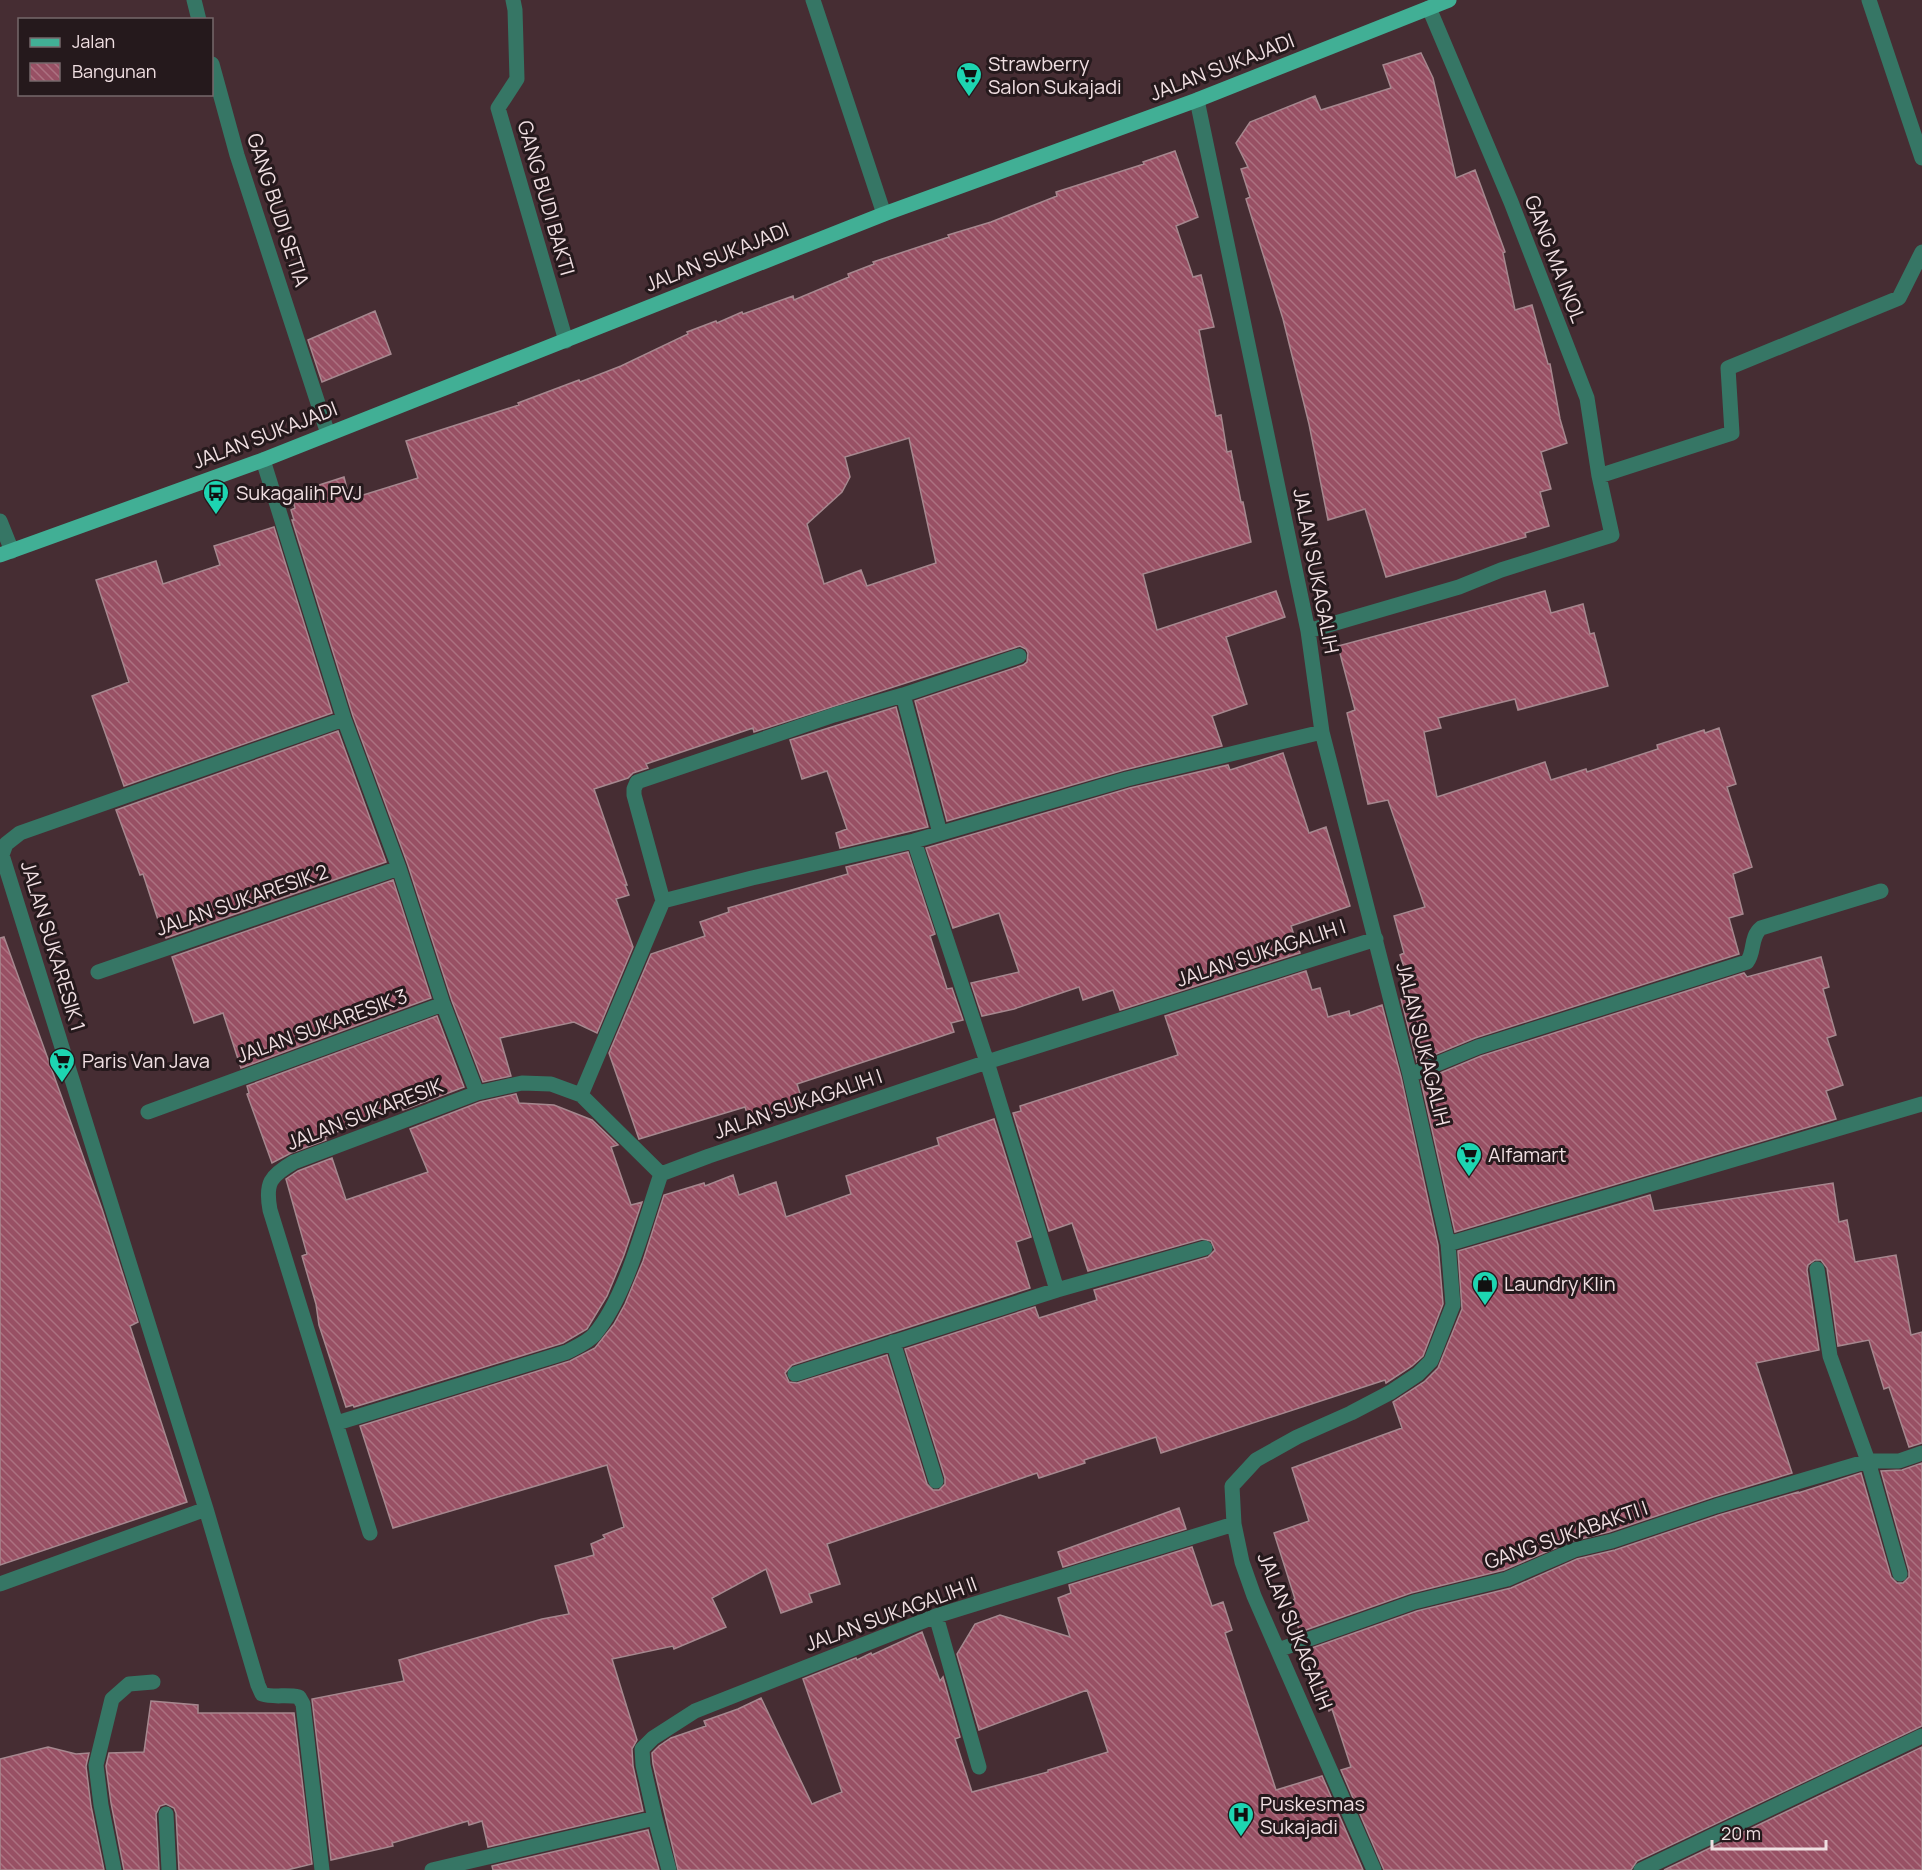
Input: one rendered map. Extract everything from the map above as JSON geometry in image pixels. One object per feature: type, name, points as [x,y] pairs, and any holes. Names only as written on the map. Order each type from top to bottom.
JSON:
[{"type":"main road","name":"JALAN SUKAJADI","points":[[6,553],[263,459],[884,214],[1197,100],[1449,0]]},
{"type":"street","points":[[194,0],[198,18]]},
{"type":"street","name":"GANG BUDI BAKTI","points":[[513,0],[517,80],[498,108],[566,340]]},
{"type":"street","points":[[813,0],[884,214]]},
{"type":"street","points":[[1869,0],[1922,158]]},
{"type":"street","name":"GANG MA INOL","points":[[1308,631],[1459,587],[1501,570],[1612,535],[1599,476],[1587,399],[1511,202],[1429,8]]},
{"type":"street","name":"GANG BUDI SETIA","points":[[213,68],[237,155],[328,434]]},
{"type":"street","name":"JALAN SUKAGALIH","points":[[1197,100],[1308,631],[1322,732],[1410,1076],[1448,1244],[1453,1305],[1431,1361],[1418,1374],[1391,1392],[1297,1437],[1256,1460],[1232,1486],[1233,1524],[1242,1562],[1254,1596],[1374,1870]]},
{"type":"street","points":[[1599,476],[1732,433],[1728,368],[1899,298],[1922,252]]},
{"type":"street","points":[[263,459],[344,719],[399,868],[443,1004],[477,1093]]},
{"type":"street","points":[[0,521],[6,553]]},
{"type":"street","points":[[581,1095],[663,900],[634,795],[638,782],[834,715],[1019,656]]},
{"type":"street","points":[[903,694],[940,833]]},
{"type":"street","name":"JALAN SUKARESIK 1","points":[[206,1509],[2,855],[6,844],[20,833],[344,719]]},
{"type":"street","points":[[663,900],[914,841],[1127,779],[1322,732]]},
{"type":"street","points":[[914,841],[987,1062],[1057,1290]]},
{"type":"street","name":"JALAN SUKARESIK 2","points":[[98,972],[399,868]]},
{"type":"street","points":[[1410,1076],[1478,1047],[1747,962],[1750,959],[1754,935],[1761,928],[1881,891]]},
{"type":"street","name":"JALAN SUKAGALIH I","points":[[661,1174],[987,1062],[1376,939]]},
{"type":"street","name":"JALAN SUKARESIK 3","points":[[148,1112],[443,1004]]},
{"type":"street","name":"JALAN SUKARESIK","points":[[370,1533],[270,1210],[266,1192],[279,1170],[294,1162],[477,1093],[522,1083],[551,1084],[581,1095],[661,1174]]},
{"type":"street","points":[[1448,1244],[1922,1104]]},
{"type":"street","points":[[337,1423],[567,1352],[593,1337],[610,1312],[621,1290],[661,1174]]},
{"type":"street","points":[[795,1374],[1057,1290],[1205,1248]]},
{"type":"street","points":[[1817,1269],[1830,1356],[1868,1461],[1900,1574]]},
{"type":"street","points":[[893,1342],[936,1481]]},
{"type":"street","name":"GANG SUKABAKTI I","points":[[1278,1650],[1414,1602],[1507,1579],[1574,1550],[1612,1541],[1716,1506],[1868,1461],[1899,1461],[1922,1453]]},
{"type":"street","points":[[0,1584],[206,1509],[262,1694],[269,1696],[287,1694],[299,1697],[303,1704],[322,1870]]},
{"type":"street","name":"JALAN SUKAGALIH II","points":[[655,1818],[643,1765],[642,1749],[653,1738],[695,1711],[936,1616],[1233,1524]]},
{"type":"street","points":[[936,1616],[979,1767]]},
{"type":"street","points":[[114,1870],[100,1805],[96,1766],[112,1700],[129,1684],[153,1682]]},
{"type":"street","points":[[1641,1870],[1922,1736]]},
{"type":"street","points":[[166,1814],[169,1870]]},
{"type":"street","points":[[432,1870],[655,1818],[669,1870]]},
{"type":"building","points":[[1421,53],[1433,78],[1456,178],[1475,170],[1505,252],[1503,253],[1515,310],[1532,305],[1548,364],[1550,364],[1567,443],[1541,452],[1551,489],[1540,492],[1549,526],[1525,533],[1526,537],[1386,577],[1365,509],[1328,520],[1309,424],[1283,319],[1246,199],[1250,197],[1241,169],[1248,167],[1236,143],[1250,122],[1315,96],[1321,110],[1391,88],[1383,65]]},
{"type":"building","points":[[1175,151],[1198,217],[1176,226],[1193,277],[1201,275],[1214,327],[1199,330],[1216,416],[1221,415],[1227,452],[1231,451],[1251,542],[1143,574],[1157,630],[1276,591],[1285,617],[1226,637],[1247,704],[1212,716],[1222,746],[1124,770],[947,821],[915,701],[1023,665],[1027,662],[1028,653],[1020,646],[754,732],[753,728],[646,764],[648,768],[633,773],[628,778],[594,789],[627,885],[625,885],[629,895],[616,899],[633,947],[597,1033],[574,1022],[500,1038],[511,1076],[483,1082],[452,1001],[408,865],[353,716],[292,520],[294,520],[291,510],[295,508],[291,494],[344,477],[349,497],[360,494],[360,496],[418,478],[406,441],[519,405],[518,403],[579,380],[580,382],[621,366],[688,334],[687,332],[793,296],[794,300],[849,277],[848,274],[874,264],[873,262],[991,222],[1057,196],[1056,192],[1144,164],[1143,162]],"holes":[[[909,438],[936,563],[867,586],[861,570],[824,584],[807,524],[842,492],[850,477],[845,457]]]},
{"type":"building","points":[[375,311],[391,354],[322,382],[308,340]]},
{"type":"building","points":[[274,527],[332,713],[124,786],[92,696],[129,682],[96,580],[156,561],[163,584],[220,565],[214,546]]},
{"type":"building","points":[[1545,591],[1551,613],[1583,604],[1590,634],[1594,633],[1608,686],[1518,710],[1515,699],[1438,718],[1441,728],[1424,732],[1437,797],[1545,762],[1551,780],[1586,769],[1587,772],[1658,749],[1657,745],[1704,730],[1705,733],[1719,728],[1736,784],[1727,787],[1752,867],[1733,874],[1743,914],[1729,918],[1739,954],[1475,1038],[1417,1062],[1401,999],[1410,996],[1407,984],[1409,983],[1400,955],[1404,953],[1394,916],[1425,907],[1388,800],[1368,804],[1347,713],[1355,710],[1338,646]]},
{"type":"building","points":[[896,707],[928,827],[840,848],[836,833],[847,829],[827,771],[802,779],[790,740]]},
{"type":"building","points":[[338,731],[386,862],[166,938],[163,935],[143,874],[140,875],[116,810]]},
{"type":"building","points":[[1283,753],[1309,833],[1326,827],[1350,906],[1291,926],[1300,953],[1120,1010],[1113,990],[1083,1000],[1079,987],[1014,1009],[982,1016],[971,983],[1019,972],[999,913],[953,928],[926,848],[1130,788],[1228,765],[1230,770]]},
{"type":"building","points":[[908,852],[935,934],[930,936],[947,989],[952,988],[963,1020],[951,1023],[954,1032],[797,1084],[803,1103],[750,1122],[745,1107],[639,1139],[609,1053],[651,954],[705,936],[700,922],[729,912],[728,908],[848,874],[846,867]]},
{"type":"building","points":[[393,880],[431,998],[241,1068],[223,1013],[194,1023],[172,957]]},
{"type":"building","points":[[4,937],[102,1209],[138,1322],[130,1326],[187,1502],[0,1565],[0,938]]},
{"type":"building","points":[[1821,957],[1829,987],[1823,989],[1836,1035],[1827,1038],[1843,1085],[1826,1091],[1836,1119],[1455,1232],[1421,1081],[1481,1056],[1744,973],[1747,977]]},
{"type":"building","points":[[1306,971],[1312,990],[1320,988],[1328,1017],[1349,1011],[1350,1016],[1382,1005],[1401,1077],[1438,1245],[1443,1304],[1423,1356],[1386,1383],[1385,1380],[1161,1453],[1156,1437],[1084,1460],[1085,1463],[1039,1478],[1037,1473],[827,1544],[840,1584],[809,1594],[812,1602],[781,1613],[766,1569],[712,1598],[726,1627],[674,1649],[673,1646],[612,1659],[637,1740],[632,1749],[633,1766],[643,1811],[488,1847],[482,1821],[469,1825],[468,1821],[392,1843],[393,1846],[331,1860],[312,1699],[404,1681],[399,1660],[542,1619],[569,1614],[555,1566],[594,1555],[591,1544],[605,1538],[603,1535],[624,1527],[607,1465],[393,1528],[360,1426],[570,1361],[595,1348],[614,1324],[625,1304],[643,1261],[664,1195],[704,1183],[705,1186],[733,1175],[739,1195],[776,1182],[786,1217],[851,1194],[846,1176],[939,1145],[937,1138],[994,1119],[1031,1237],[1016,1242],[1030,1288],[792,1365],[785,1373],[789,1382],[797,1383],[887,1355],[927,1484],[933,1490],[939,1490],[945,1484],[945,1478],[905,1349],[1035,1307],[1039,1318],[1097,1300],[1094,1290],[1208,1257],[1215,1250],[1211,1241],[1202,1239],[1088,1271],[1072,1223],[1049,1231],[1013,1113],[1021,1111],[1020,1106],[1178,1055],[1165,1016]]},
{"type":"building","points":[[437,1016],[464,1087],[403,1110],[401,1105],[325,1137],[326,1140],[272,1163],[247,1094],[249,1093],[247,1086]]},
{"type":"building","points":[[516,1094],[519,1103],[554,1105],[592,1120],[618,1145],[611,1147],[631,1205],[642,1202],[607,1296],[587,1329],[563,1343],[354,1407],[353,1405],[346,1407],[319,1325],[316,1304],[302,1256],[307,1254],[286,1179],[298,1171],[332,1158],[346,1200],[428,1172],[410,1129],[480,1102]]},
{"type":"building","points":[[1833,1183],[1839,1222],[1847,1220],[1855,1262],[1896,1255],[1911,1335],[1922,1332],[1922,1443],[1909,1447],[1889,1387],[1884,1389],[1869,1340],[1838,1346],[1827,1268],[1821,1260],[1815,1260],[1808,1265],[1807,1270],[1819,1350],[1756,1363],[1792,1473],[1609,1532],[1572,1541],[1504,1570],[1411,1593],[1300,1632],[1288,1601],[1295,1599],[1274,1533],[1309,1521],[1292,1468],[1402,1428],[1393,1402],[1424,1382],[1438,1368],[1462,1309],[1458,1251],[1650,1195],[1654,1211]]},
{"type":"building","points":[[1922,1463],[1922,1726],[1637,1861],[1631,1870],[1384,1870],[1341,1770],[1351,1767],[1332,1709],[1329,1711],[1315,1668],[1312,1669],[1306,1650],[1417,1611],[1511,1588],[1577,1559],[1615,1550],[1719,1515],[1861,1473],[1891,1577],[1897,1583],[1903,1583],[1909,1577],[1909,1571],[1881,1471],[1902,1470]]},
{"type":"building","points":[[1179,1508],[1186,1529],[1063,1567],[1058,1552]]},
{"type":"building","points":[[1192,1547],[1212,1606],[1223,1602],[1232,1630],[1225,1633],[1276,1790],[1322,1776],[1363,1870],[678,1870],[653,1764],[652,1753],[659,1746],[671,1738],[706,1726],[704,1721],[761,1698],[812,1804],[842,1792],[803,1679],[856,1658],[857,1660],[871,1653],[872,1655],[922,1632],[940,1681],[943,1677],[960,1737],[955,1739],[972,1792],[1048,1772],[1048,1770],[1108,1752],[1087,1690],[979,1730],[957,1654],[975,1624],[1000,1615],[1070,1637],[1058,1598],[1071,1593],[1069,1585]]},
{"type":"building","points":[[151,1701],[198,1705],[198,1713],[294,1713],[312,1864],[287,1870],[179,1870],[176,1813],[174,1808],[166,1804],[160,1806],[156,1814],[159,1870],[124,1870],[106,1766],[109,1753],[144,1752]]},
{"type":"building","points":[[48,1747],[76,1754],[89,1753],[86,1766],[91,1806],[104,1870],[0,1870],[0,1759]]},
{"type":"building","points":[[1922,1747],[1922,1870],[1664,1870]]},
{"type":"building","points":[[648,1830],[659,1870],[493,1870],[492,1866]]},
{"type":"place","name":"Strawberry Salon Sukajadi","points":[[969,98]]},
{"type":"place","name":"Sukagalih PVJ","points":[[216,516]]},
{"type":"place","name":"Paris Van Java","points":[[62,1084]]},
{"type":"place","name":"Alfamart","points":[[1469,1178]]},
{"type":"place","name":"Laundry Klin","points":[[1485,1307]]},
{"type":"place","name":"Puskesmas Sukajadi","points":[[1241,1838]]}]
